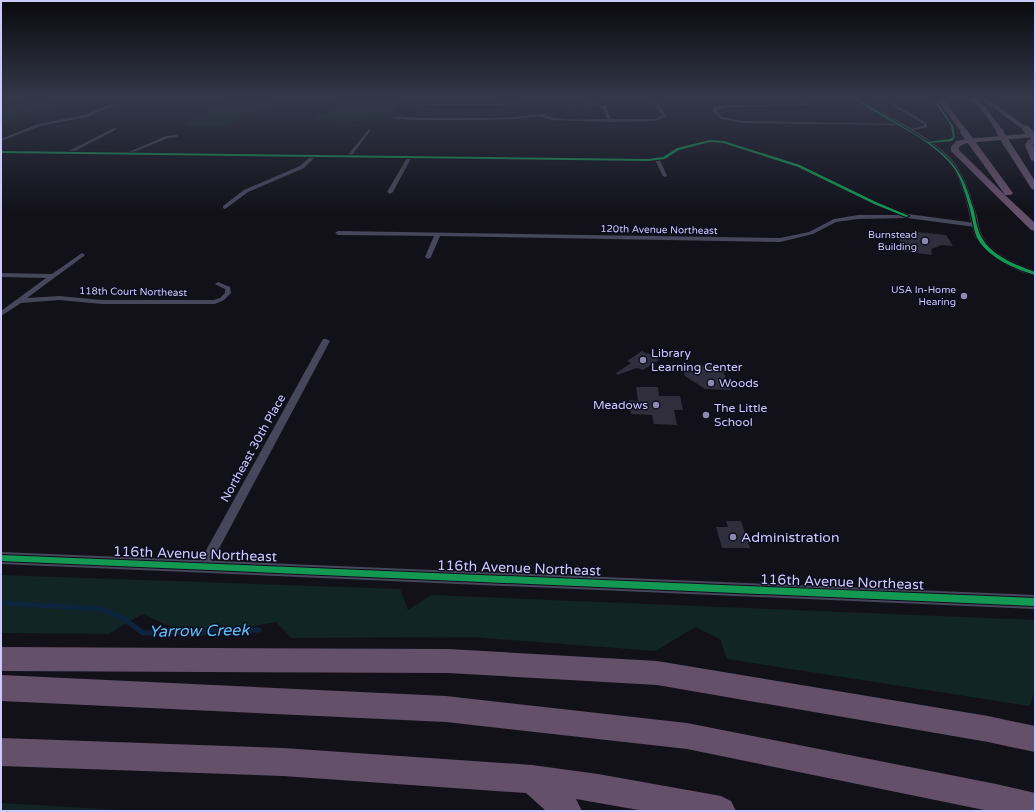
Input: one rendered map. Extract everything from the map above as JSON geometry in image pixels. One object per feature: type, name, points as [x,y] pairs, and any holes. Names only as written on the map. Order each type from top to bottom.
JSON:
[{"type":"highway","points":[[968,137],[1006,191],[1035,221]]},
{"type":"highway","points":[[1003,137],[1035,188]]},
{"type":"highway","points":[[1007,137],[967,141],[955,147],[955,151],[1035,228]]},
{"type":"highway","points":[[1035,139],[1030,145],[1035,160]]},
{"type":"highway","points":[[1,659],[448,661],[657,673],[988,729],[1035,740]]},
{"type":"highway","points":[[1,688],[446,709],[687,736],[996,798],[1035,808]]},
{"type":"highway","points":[[1,752],[283,762],[532,779],[598,788],[721,811]]},
{"type":"highway","points":[[532,779],[567,811]]},
{"type":"street","points":[[68,153],[100,137]]},
{"type":"street","points":[[128,153],[168,137]]},
{"type":"street","points":[[349,156],[364,137]]},
{"type":"street","points":[[916,137],[942,154],[957,170],[979,237],[983,244],[992,252],[1020,268],[1035,274]]},
{"type":"street","points":[[1,152],[657,159],[664,158],[678,149],[710,141],[723,142],[799,166],[875,203],[907,216]]},
{"type":"street","points":[[225,207],[246,191],[294,172],[314,156]]},
{"type":"street","points":[[390,192],[410,157]]},
{"type":"street","points":[[657,159],[665,176]]},
{"type":"street","name":"120th Avenue Northeast","points":[[338,233],[780,240],[811,233],[834,221],[848,218],[907,216],[975,225]]},
{"type":"street","points":[[428,257],[438,235]]},
{"type":"street","points":[[1,314],[82,255]]},
{"type":"street","points":[[1,276],[53,276]]},
{"type":"street","name":"118th Court Northeast","points":[[18,301],[59,298],[102,302],[215,302],[222,299],[228,293],[228,288],[218,284]]},
{"type":"street","name":"Northeast 30th Place","points":[[203,567],[326,341]]},
{"type":"street","name":"116th Avenue Northeast","points":[[1,558],[1035,602]]},
{"type":"green space","points":[[1,575],[400,589],[408,610],[431,595],[1035,620],[1035,689],[1030,706],[727,659],[720,639],[695,627],[656,651],[471,637],[291,638],[276,622],[194,637],[142,614],[109,634],[1,633]]},
{"type":"green space","points":[[1,803],[136,811],[1,811]]},
{"type":"building","name":"Burnstead Building","points":[[917,232],[946,235],[953,246],[942,245],[931,249],[932,255],[901,251],[899,238]]},
{"type":"building","name":"Library Learning Center","points":[[642,351],[659,360],[643,370],[637,368],[617,375],[616,373],[631,363],[627,361]]},
{"type":"building","name":"Woods","points":[[682,365],[721,366],[731,390],[705,389],[685,376]]},
{"type":"building","name":"Meadows","points":[[636,387],[658,387],[659,396],[680,396],[683,410],[674,410],[677,425],[654,424],[652,415],[631,414],[629,400],[638,401]]},
{"type":"building","name":"Administration","points":[[726,521],[741,521],[750,548],[722,548],[716,527],[728,527]]},
{"type":"waterway","name":"Yarrow Creek","points":[[1,603],[18,604]]},
{"type":"waterway","name":"Yarrow Creek","points":[[2,603],[102,609],[123,618],[143,633],[259,630]]},
{"type":"cycle path","points":[[919,137],[939,151],[957,170],[970,202],[979,237],[984,244],[1004,260],[1035,274]]},
{"type":"cycle path","points":[[927,143],[951,140],[954,137]]},
{"type":"cycle path","points":[[1,152],[648,160],[664,158],[678,149],[710,141],[723,142],[799,166],[875,203],[907,216]]},
{"type":"cycle path","points":[[1,558],[1035,602]]},
{"type":"place","name":"Burnstead Building","points":[[925,241]]},
{"type":"place","name":"USA In-Home Hearing","points":[[964,296]]},
{"type":"place","name":"Library Learning Center","points":[[643,360]]},
{"type":"place","name":"Woods","points":[[711,383]]},
{"type":"place","name":"Meadows","points":[[656,405]]},
{"type":"place","name":"The Little School","points":[[706,415]]},
{"type":"place","name":"Administration","points":[[733,537]]}]
